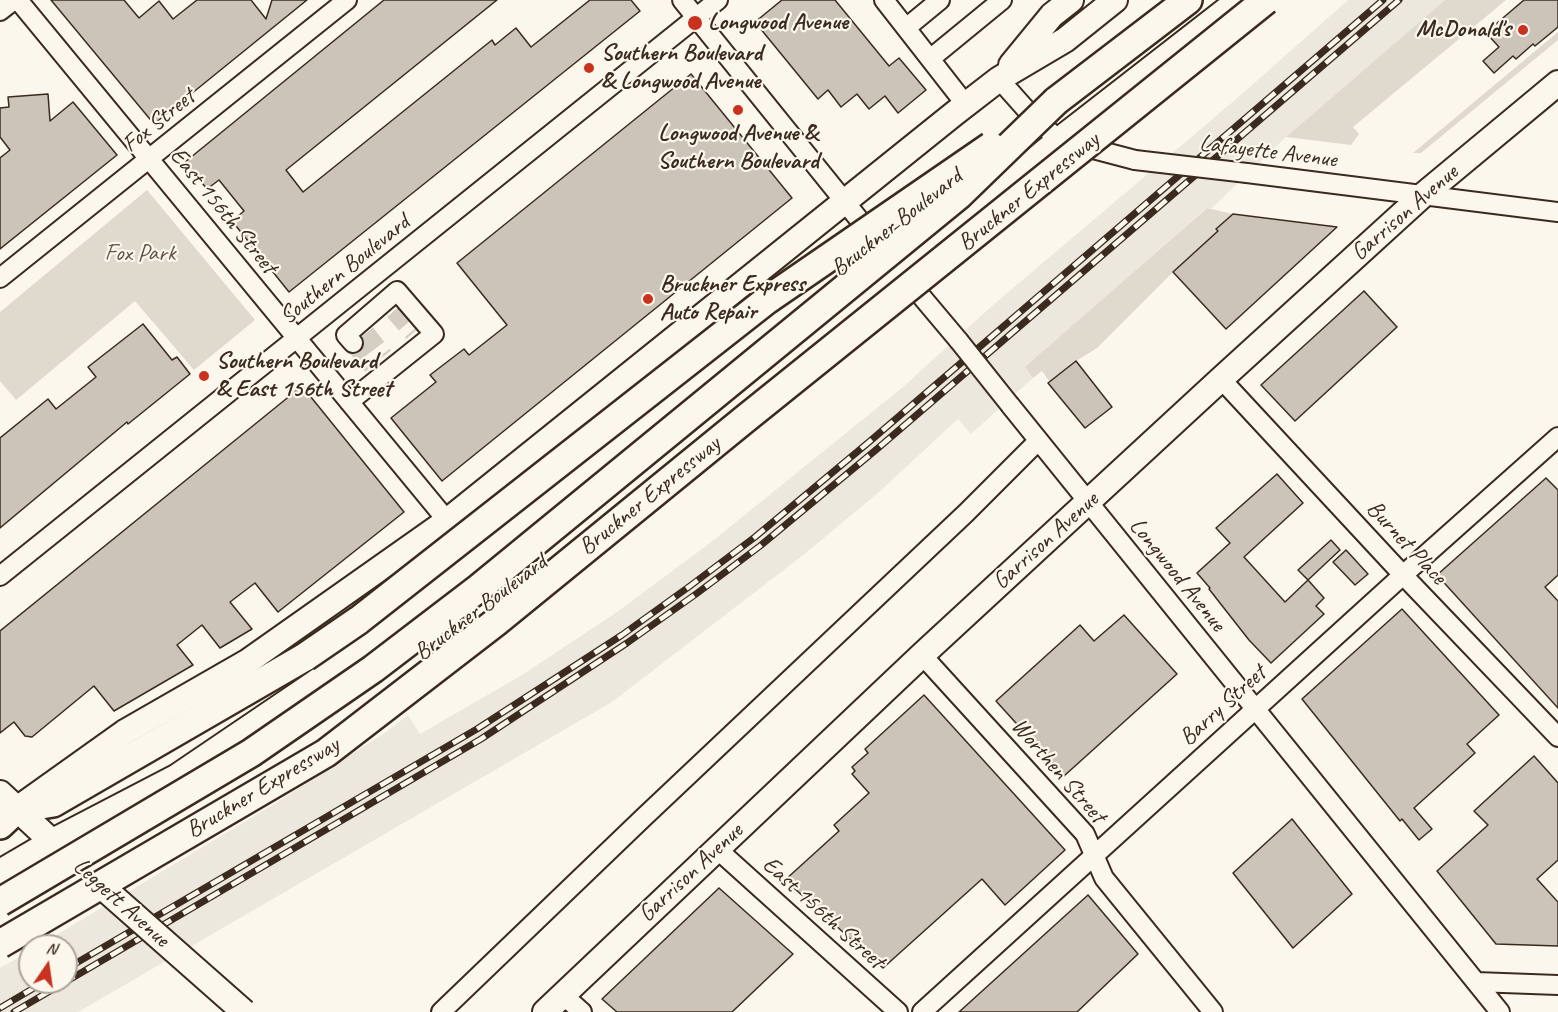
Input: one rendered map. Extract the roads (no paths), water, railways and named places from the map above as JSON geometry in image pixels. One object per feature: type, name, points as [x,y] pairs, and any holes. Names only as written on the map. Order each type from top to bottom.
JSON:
[{"type":"highway","name":"Bruckner Expressway","points":[[0,902],[251,753],[373,669],[488,580],[959,195],[1056,101],[1188,0]]},
{"type":"highway","name":"Bruckner Expressway","points":[[0,944],[334,746],[496,622],[1266,0]]},
{"type":"highway","points":[[4,812],[53,803],[305,657],[359,620],[766,300],[1056,101]]},
{"type":"main road","name":"Bruckner Boulevard","points":[[999,79],[1052,15],[1071,0]]},
{"type":"main road","name":"Bruckner Boulevard","points":[[4,812],[125,732],[247,662],[447,521],[999,79],[1065,40],[1114,0]]},
{"type":"main road","name":"Bruckner Boulevard","points":[[0,872],[51,842],[176,777],[328,674],[478,558],[795,300],[878,242],[1173,0]]},
{"type":"main road","name":"Bruckner Boulevard","points":[[0,923],[304,741],[506,592],[1059,140],[1239,0]]},
{"type":"main road","name":"Garrison Avenue","points":[[545,1012],[922,655],[1221,379],[1422,196],[1558,82]]},
{"type":"main road","name":"Leggett Avenue","points":[[4,812],[51,842],[244,1012]]},
{"type":"street","points":[[0,11],[16,0]]},
{"type":"street","name":"East 156th Street","points":[[16,0],[506,592]]},
{"type":"street","name":"Fox Street","points":[[0,278],[347,0]]},
{"type":"street","name":"Longwood Avenue","points":[[682,0],[1500,1012]]},
{"type":"street","name":"Southern Boulevard","points":[[0,576],[718,0]]},
{"type":"street","points":[[884,0],[966,105]]},
{"type":"street","points":[[906,28],[940,0]]},
{"type":"street","points":[[930,59],[1002,0]]},
{"type":"street","name":"Lafayette Avenue","points":[[999,79],[1031,115],[1059,140],[1135,160],[1558,212]]},
{"type":"street","points":[[359,289],[385,310]]},
{"type":"street","points":[[350,402],[383,367],[413,342],[434,334],[397,291],[385,310],[359,333]]},
{"type":"street","name":"Burnet Place","points":[[1221,379],[1403,575],[1558,737]]},
{"type":"street","name":"Barry Street","points":[[922,1012],[1094,854],[1558,437]]},
{"type":"street","points":[[441,1012],[642,818],[966,513],[1038,441]]},
{"type":"street","name":"Worthen Street","points":[[922,655],[1085,834],[1104,878],[1213,1012]]},
{"type":"street","name":"East 156th Street","points":[[717,849],[897,1012]]},
{"type":"street","points":[[1476,982],[1558,985]]},
{"type":"street","points":[[563,995],[582,1012]]},
{"type":"tunnel","points":[[394,311],[413,333]]},
{"type":"tunnel","points":[[366,333],[384,356]]},
{"type":"tunnel","points":[[353,343],[372,366]]},
{"type":"railway","points":[[78,962],[477,729],[622,635],[690,586],[755,537],[869,442],[1383,0]]},
{"type":"railway","points":[[14,1012],[481,739],[627,643],[696,594],[760,546],[877,449],[1399,0]]},
{"type":"railway","points":[[0,1008],[24,994]]},
{"type":"place","name":"Longwood Avenue","points":[[695,23]]},
{"type":"place","name":"McDonald's","points":[[1523,30]]},
{"type":"place","name":"Southern Boulevard & Longwood Avenue","points":[[589,68]]},
{"type":"place","name":"Longwood Avenue & Southern Boulevard","points":[[738,110]]},
{"type":"place","name":"Bruckner Express Auto Repair","points":[[648,299]]},
{"type":"place","name":"Southern Boulevard & East 156th Street","points":[[204,376]]},
{"type":"park label","name":"Fox Park","points":[[140,254]]}]
